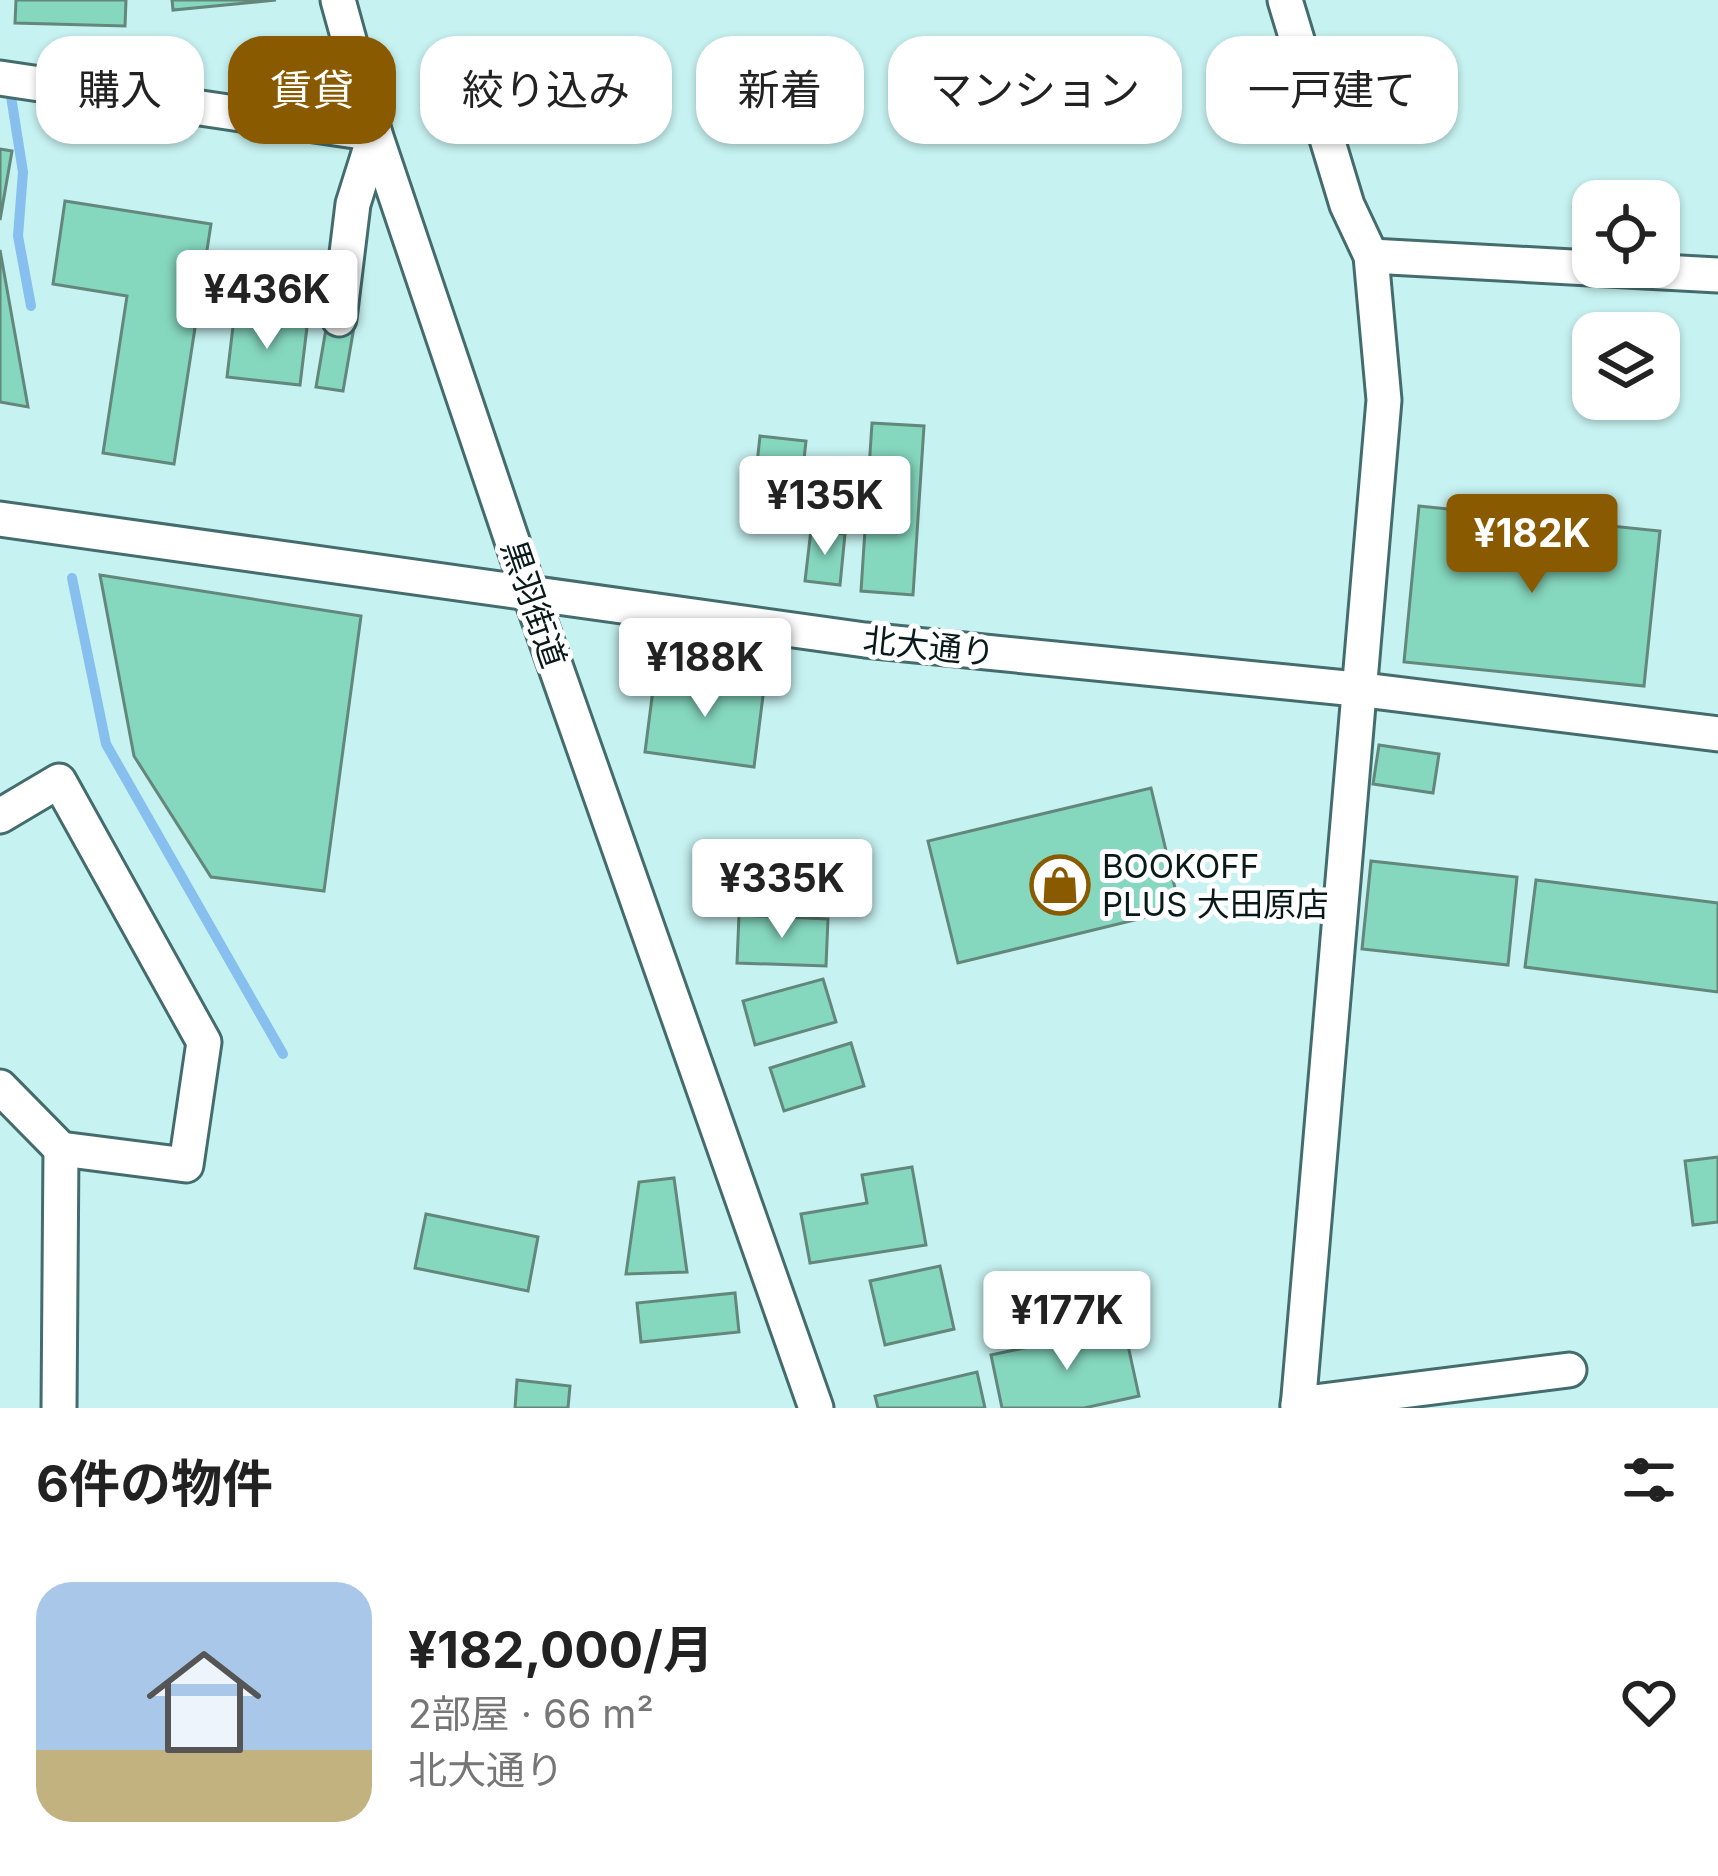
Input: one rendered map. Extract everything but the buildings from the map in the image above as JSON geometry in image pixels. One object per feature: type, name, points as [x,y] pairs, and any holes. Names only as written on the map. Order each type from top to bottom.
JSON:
[{"type":"street","name":"黒羽街道","points":[[338,0],[348,36]]},
{"type":"street","points":[[1285,0],[1347,205],[1371,256],[1384,400],[1298,1406],[1569,1370]]},
{"type":"street","points":[[0,79],[228,112]]},
{"type":"street","points":[[339,319],[352,204],[372,144]]},
{"type":"street","name":"黒羽街道","points":[[378,144],[530,594],[816,1408]]},
{"type":"street","points":[[1371,256],[1718,274]]},
{"type":"street","name":"北大通り","points":[[0,519],[865,640],[1356,689],[1718,734]]},
{"type":"street","points":[[0,816],[58,781],[204,1042],[186,1165],[61,1149],[0,1087]]},
{"type":"street","points":[[59,1408],[61,1149]]},
{"type":"waterway","points":[[10,90],[23,172],[18,236],[31,306]]},
{"type":"waterway","points":[[72,578],[106,744],[283,1054]]},
{"type":"place","name":"BOOKOFF PLUS 大田原店","points":[[1060,885]]}]
